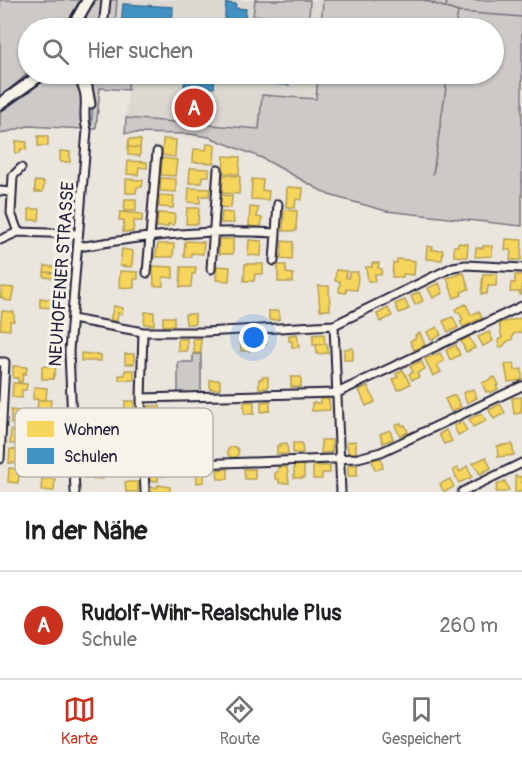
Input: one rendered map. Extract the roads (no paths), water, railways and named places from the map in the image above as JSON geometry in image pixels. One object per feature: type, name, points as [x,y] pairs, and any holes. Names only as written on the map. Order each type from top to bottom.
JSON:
[{"type":"main road","points":[[77,18],[87,0]]},
{"type":"main road","points":[[84,18],[93,0]]},
{"type":"main road","points":[[0,104],[22,84]]},
{"type":"main road","points":[[0,104],[28,84]]},
{"type":"street","points":[[104,18],[106,0]]},
{"type":"street","name":"NEUHOFENER STRASSE","points":[[71,408],[69,351],[87,130],[85,95],[81,84]]},
{"type":"street","name":"NEUHOFENER STRASSE","points":[[87,84],[91,101],[90,126],[87,130]]},
{"type":"street","points":[[147,273],[157,152]]},
{"type":"street","points":[[18,232],[10,213],[13,176],[21,168]]},
{"type":"street","points":[[211,269],[218,169]]},
{"type":"street","points":[[0,191],[11,192]]},
{"type":"street","points":[[274,261],[278,204]]},
{"type":"street","points":[[78,245],[86,246],[150,236],[213,231],[276,233]]},
{"type":"street","points":[[0,240],[18,232],[78,234]]},
{"type":"street","points":[[72,319],[143,332],[204,332],[334,325],[453,267],[466,265],[522,268]]},
{"type":"street","points":[[141,398],[337,393],[522,306]]},
{"type":"street","points":[[334,325],[341,492]]},
{"type":"street","points":[[141,408],[143,332]]},
{"type":"street","points":[[0,459],[2,362]]},
{"type":"street","points":[[213,464],[358,458],[381,452],[522,386]]},
{"type":"street","points":[[462,492],[522,464]]},
{"type":"street","name":"NEUHOFENER STRASSE","points":[[74,477],[75,492]]},
{"type":"street","points":[[144,477],[145,492]]},
{"type":"waterway","points":[[424,0],[458,12],[522,17]]},
{"type":"waterway","points":[[446,8],[447,0]]},
{"type":"waterway","points":[[457,18],[458,12]]},
{"type":"waterway","points":[[433,174],[446,84]]},
{"type":"place","name":"Rudolf-Wihr-Realschule Plus","points":[[194,108]]}]
